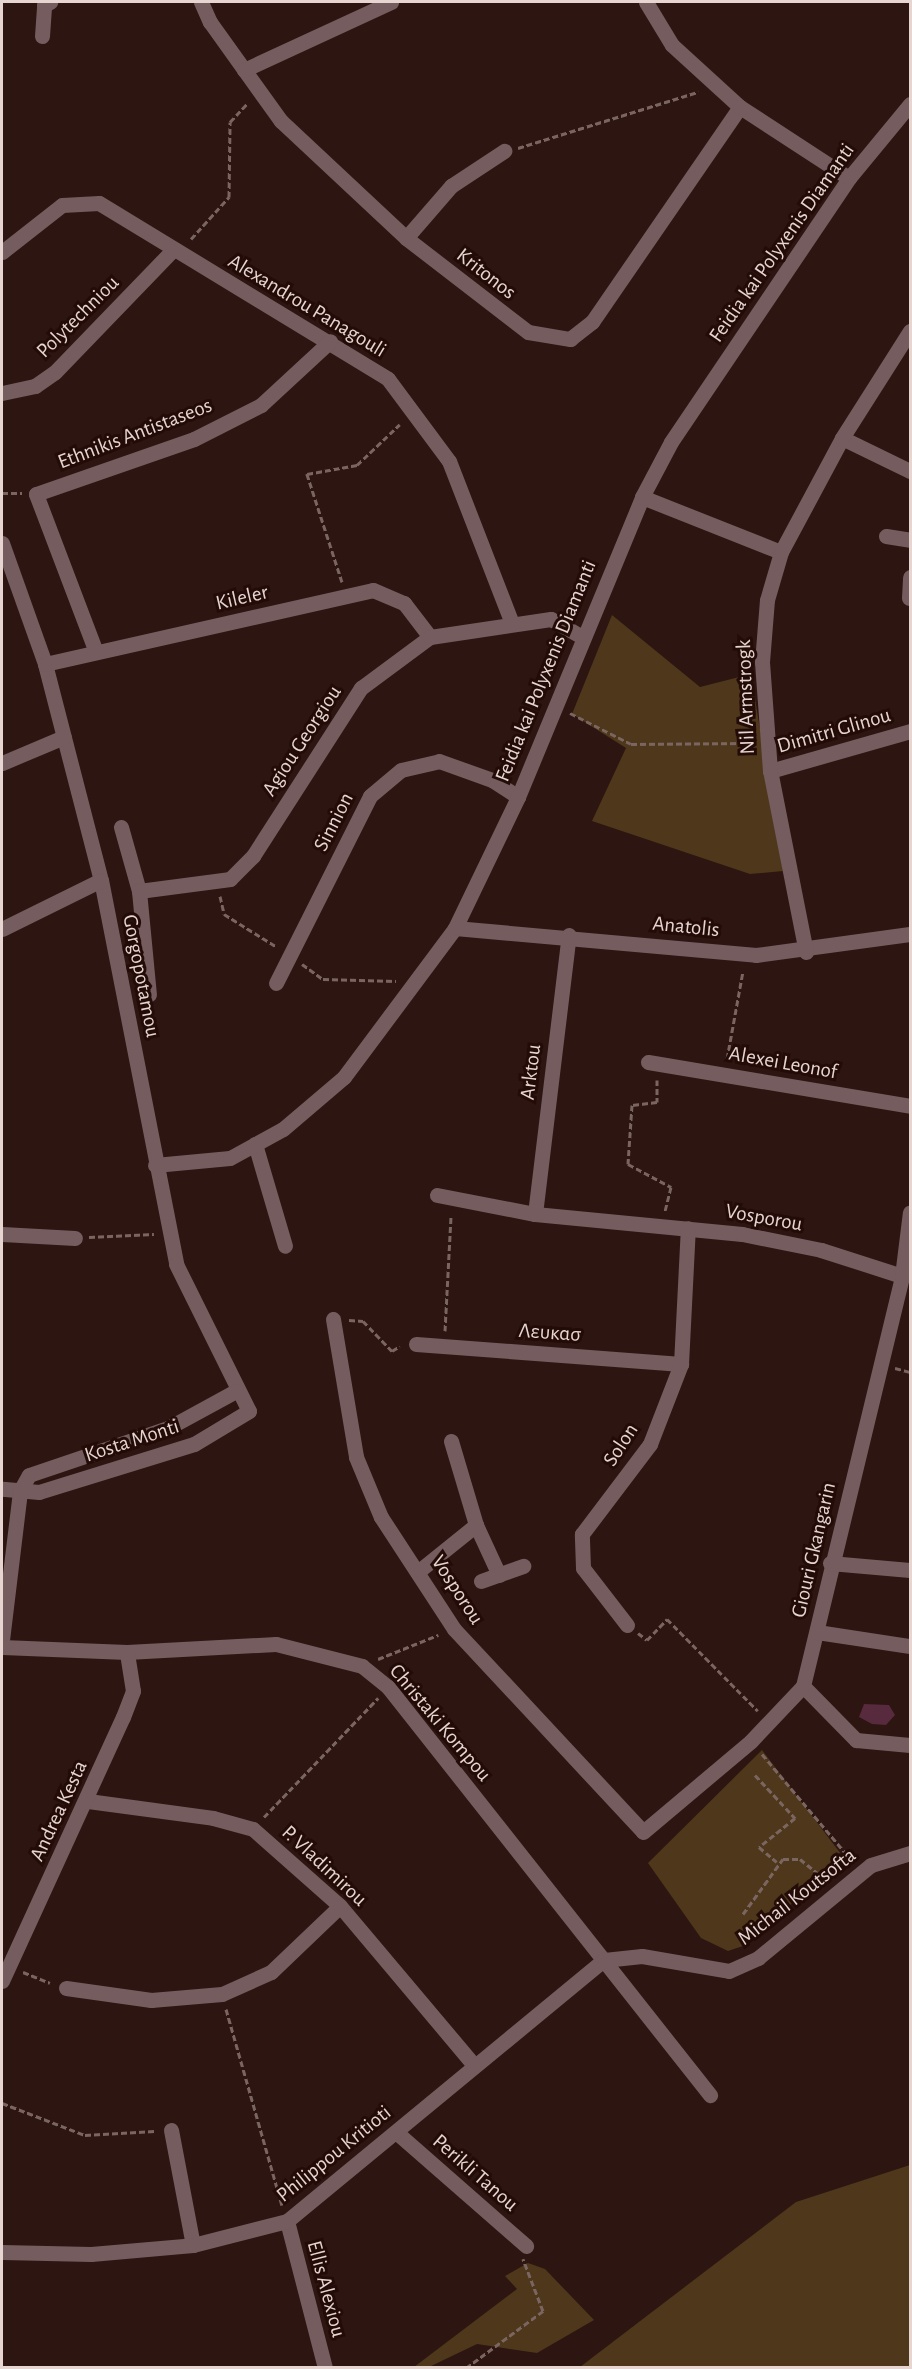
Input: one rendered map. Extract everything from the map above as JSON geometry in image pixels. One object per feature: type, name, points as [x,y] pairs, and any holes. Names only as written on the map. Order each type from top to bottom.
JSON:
[{"type":"street","points":[[42,36],[44,4],[50,2]]},
{"type":"street","name":"Kritonos","points":[[201,2],[244,70],[281,121],[406,238],[528,332],[570,339],[592,322],[740,107]]},
{"type":"street","points":[[244,70],[391,2]]},
{"type":"street","points":[[646,2],[672,45],[740,107],[849,178]]},
{"type":"street","name":"Feidia kai Polyxenis Diamanti","points":[[155,1165],[230,1158],[283,1129],[344,1077],[455,928],[518,797],[581,636],[642,497],[671,442],[849,178],[910,104]]},
{"type":"street","points":[[406,238],[451,186],[504,151]]},
{"type":"street","name":"Alexandrou Panagouli","points":[[2,252],[62,205],[82,200],[99,203],[175,253],[330,341],[388,379],[449,461],[511,621]]},
{"type":"street","name":"Polytechniou","points":[[2,393],[35,386],[55,372],[175,253]]},
{"type":"street","name":"Nil Armstrogk","points":[[806,952],[770,771],[762,662],[766,600],[781,552],[842,438],[910,331]]},
{"type":"street","name":"Ethnikis Antistaseos","points":[[96,652],[36,494],[194,439],[261,405],[330,341]]},
{"type":"street","points":[[842,438],[910,471]]},
{"type":"street","points":[[642,497],[781,552]]},
{"type":"street","points":[[886,536],[910,540]]},
{"type":"street","name":"Gorgopotamou","points":[[2,543],[45,664],[101,880],[176,1264],[236,1391],[249,1411]]},
{"type":"street","points":[[909,598],[910,577]]},
{"type":"street","name":"Kileler","points":[[45,664],[373,590],[404,603],[430,637]]},
{"type":"street","name":"Agiou Georgiou","points":[[139,891],[230,879],[253,856],[361,688],[430,637],[511,621],[551,619],[581,636]]},
{"type":"street","name":"Dimitri Glinou","points":[[770,771],[910,731]]},
{"type":"street","points":[[2,763],[64,737]]},
{"type":"street","name":"Sinnion","points":[[276,983],[370,796],[401,770],[440,761],[492,780],[518,797]]},
{"type":"street","points":[[121,827],[139,891],[149,995]]},
{"type":"street","points":[[2,929],[101,880]]},
{"type":"street","name":"Anatolis","points":[[455,928],[569,935],[746,954],[806,952],[910,934]]},
{"type":"street","name":"Arktou","points":[[535,1214],[569,935]]},
{"type":"street","name":"Alexei Leonof","points":[[653,1063],[910,1106]]},
{"type":"street","points":[[255,1144],[285,1246]]},
{"type":"street","name":"Vosporou","points":[[445,1197],[535,1214],[688,1228],[821,1250],[902,1276]]},
{"type":"street","name":"Giouri Gkangarin","points":[[643,1832],[751,1741],[802,1686],[817,1632],[830,1563],[902,1276],[910,1212]]},
{"type":"street","name":"Solon","points":[[627,1625],[583,1568],[582,1534],[650,1444],[681,1364],[688,1228]]},
{"type":"street","points":[[2,1234],[75,1238]]},
{"type":"street","name":"Vosporou","points":[[333,1319],[356,1457],[381,1517],[420,1570],[454,1629],[643,1832]]},
{"type":"street","name":"Λευκασ","points":[[416,1344],[681,1364]]},
{"type":"street","name":"Kosta Monti","points":[[20,1491],[29,1475],[168,1428],[236,1391]]},
{"type":"street","name":"Kosta Monti","points":[[2,1489],[39,1492],[194,1443],[249,1411]]},
{"type":"street","points":[[452,1441],[476,1525],[499,1575]]},
{"type":"street","points":[[2,1640],[20,1491]]},
{"type":"street","points":[[420,1570],[476,1525]]},
{"type":"street","points":[[830,1563],[910,1570]]},
{"type":"street","points":[[481,1581],[523,1566]]},
{"type":"street","points":[[817,1632],[910,1646]]},
{"type":"street","name":"Christaki Kompou","points":[[2,1647],[127,1652],[276,1644],[362,1666],[388,1687],[710,2095]]},
{"type":"street","name":"Andrea Kesta","points":[[4,1974],[88,1801],[133,1691],[127,1652]]},
{"type":"street","points":[[802,1686],[856,1740],[910,1745]]},
{"type":"street","name":"P. Vladimirou","points":[[88,1801],[213,1818],[253,1829],[340,1906],[472,2063]]},
{"type":"street","name":"Michail Koutsofta","points":[[604,1960],[642,1956],[729,1971],[758,1958],[864,1873],[910,1853]]},
{"type":"street","points":[[66,1988],[151,2000],[222,1994],[271,1972],[340,1906]]},
{"type":"street","name":"Philippou Kritioti","points":[[2,2252],[90,2254],[193,2245],[287,2221],[396,2132],[472,2063],[604,1960]]},
{"type":"street","points":[[171,2130],[193,2245]]},
{"type":"street","name":"Perikli Tanou","points":[[396,2132],[526,2246]]},
{"type":"street","name":"Ellis Alexiou","points":[[287,2221],[325,2367]]},
{"type":"path","points":[[504,151],[717,86]]},
{"type":"path","points":[[175,253],[229,196],[230,122],[260,92]]},
{"type":"path","points":[[346,597],[307,474],[357,465],[412,412]]},
{"type":"path","points":[[554,705],[631,744],[768,743]]},
{"type":"path","points":[[724,1075],[746,954]]},
{"type":"path","points":[[653,1063],[657,1102],[632,1105],[628,1164],[671,1187],[662,1225]]},
{"type":"path","points":[[444,1346],[445,1197]]},
{"type":"path","points":[[75,1238],[170,1233]]},
{"type":"path","points":[[333,1319],[363,1321],[392,1351],[416,1344]]},
{"type":"path","points":[[627,1625],[647,1640],[667,1618],[770,1723]]},
{"type":"path","points":[[362,1666],[454,1629]]},
{"type":"path","points":[[253,1829],[388,1687]]},
{"type":"path","points":[[751,1741],[864,1873]]},
{"type":"path","points":[[755,1775],[795,1818],[759,1847],[777,1863]]},
{"type":"path","points":[[742,1914],[777,1863],[800,1859],[826,1880]]},
{"type":"path","points":[[4,1974],[66,1988]]},
{"type":"path","points":[[222,1994],[287,2221]]},
{"type":"path","points":[[2,2103],[84,2135],[171,2130]]},
{"type":"path","points":[[466,2367],[543,2311],[521,2265],[526,2246]]},
{"type":"shaded area","points":[[612,615],[700,687],[751,674],[783,871],[750,874],[592,821],[626,748],[572,714]]},
{"type":"shaded area","points":[[864,1704],[889,1705],[895,1715],[886,1725],[872,1724],[859,1717]]},
{"type":"shaded area","points":[[762,1750],[844,1858],[743,1946],[728,1951],[701,1938],[648,1863]]},
{"type":"shaded area","points":[[910,2165],[910,2367],[580,2367],[796,2202]]},
{"type":"shaded area","points":[[528,2263],[545,2269],[594,2320],[537,2353],[477,2344],[429,2367],[414,2367],[517,2289],[505,2276]]}]
